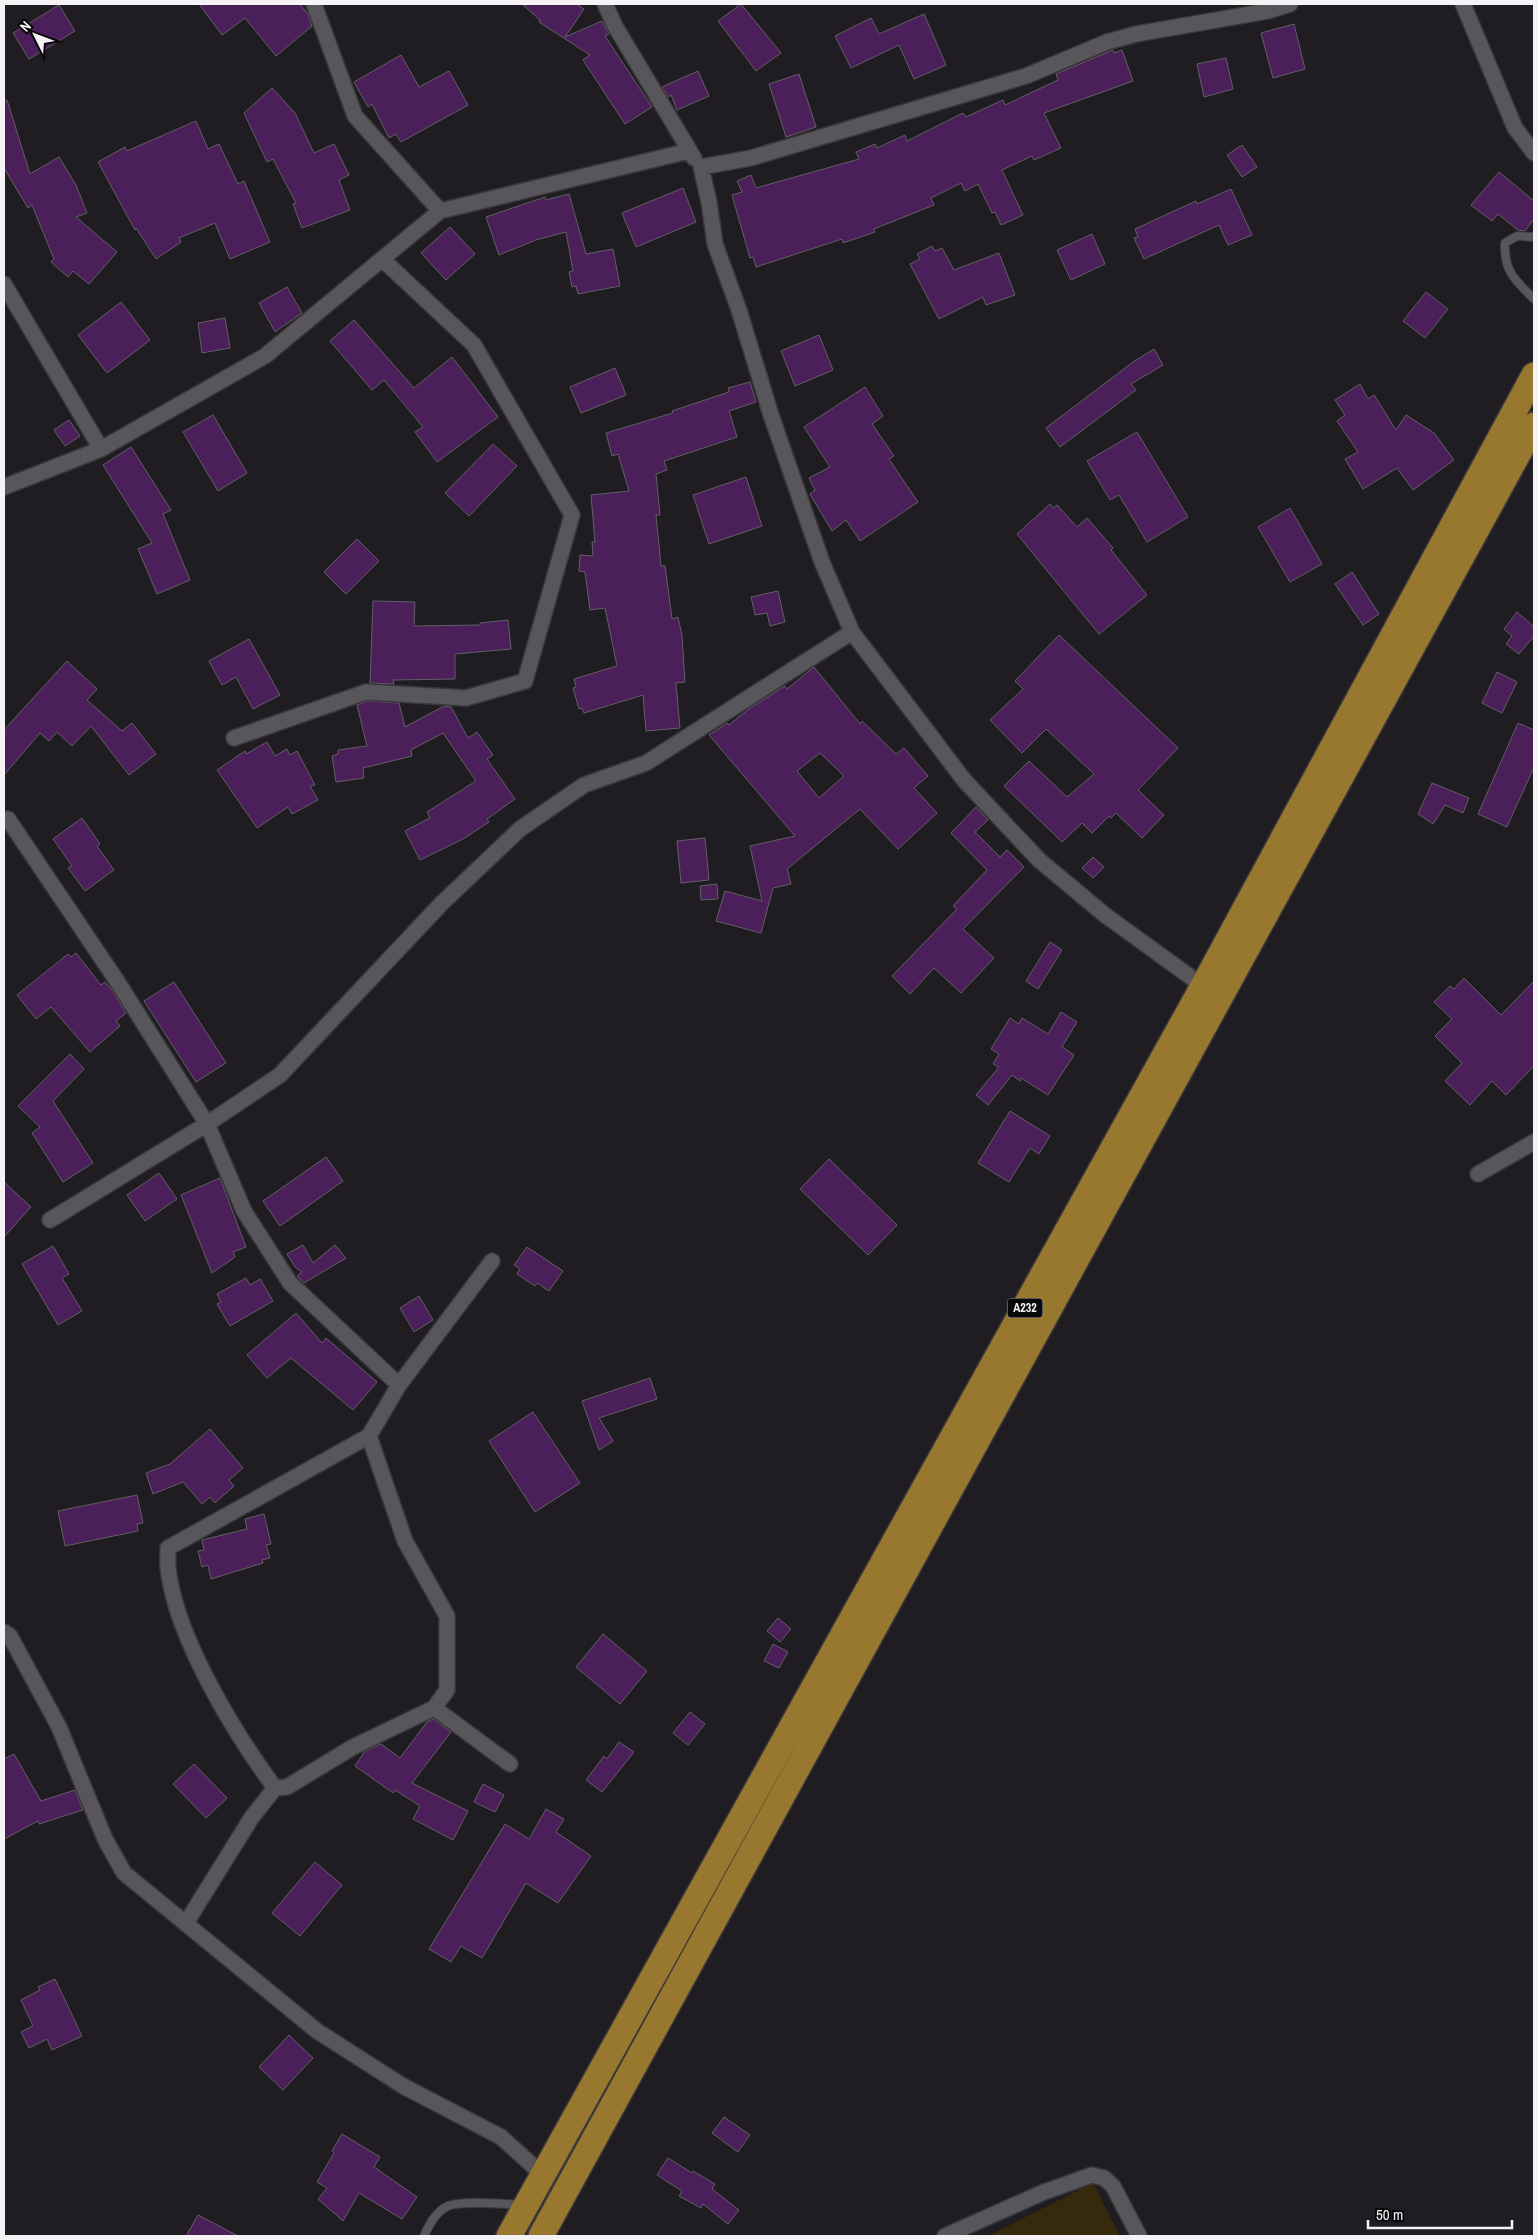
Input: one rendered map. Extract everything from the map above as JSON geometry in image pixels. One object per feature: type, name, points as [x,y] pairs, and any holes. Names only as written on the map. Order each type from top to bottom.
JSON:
[{"type":"highway","name":"A232","points":[[509,2236],[1203,986],[1534,376]]},
{"type":"highway","name":"A232","points":[[541,2236],[1534,425]]},
{"type":"street","points":[[314,4],[355,116],[440,211]]},
{"type":"street","points":[[605,4],[615,26],[701,168],[709,202],[714,244],[739,310],[771,415],[822,562],[852,632],[964,780],[1039,860],[1105,915],[1203,986]]},
{"type":"street","points":[[701,168],[760,156],[1017,79],[1107,42],[1136,34],[1290,4]]},
{"type":"street","points":[[1463,4],[1514,128],[1534,153]]},
{"type":"street","points":[[4,487],[101,449],[264,356],[440,211],[689,151]]},
{"type":"street","points":[[234,738],[366,692],[466,698],[525,681],[572,515],[474,345],[382,258]]},
{"type":"street","points":[[4,284],[101,449]]},
{"type":"street","points":[[50,1220],[207,1124],[280,1075],[442,904],[520,829],[584,786],[646,763],[852,632]]},
{"type":"street","points":[[8,819],[117,981],[207,1124],[244,1211],[290,1283],[399,1385]]},
{"type":"street","points":[[1478,1174],[1534,1142]]},
{"type":"street","points":[[274,1788],[218,1698],[184,1632],[169,1574],[168,1548],[369,1436],[399,1385],[492,1262]]},
{"type":"street","points":[[186,1923],[252,1817],[274,1788],[287,1787],[353,1747],[434,1708],[447,1690],[447,1616],[405,1541],[369,1436]]},
{"type":"street","points":[[4,1632],[10,1636],[59,1727],[104,1840],[124,1873],[317,2031],[403,2086],[501,2137],[543,2175]]},
{"type":"street","points":[[434,1708],[510,1764]]},
{"type":"street","points":[[945,2236],[1044,2192],[1092,2175],[1104,2178],[1112,2186],[1139,2236]]},
{"type":"lane","points":[[1534,236],[1518,236],[1506,243],[1505,258],[1511,276],[1534,299]]},
{"type":"lane","points":[[424,2236],[430,2222],[448,2206],[475,2204],[526,2205]]},
{"type":"shaded area","points":[[1093,2183],[1120,2236],[988,2236]]},
{"type":"building","points":[[199,4],[300,4],[308,14],[312,26],[276,56],[245,18],[222,35]]},
{"type":"building","points":[[522,4],[576,4],[584,9],[565,37],[602,21],[609,34],[605,36],[652,107],[625,124],[583,60],[590,55],[539,22],[540,20]]},
{"type":"building","points":[[741,4],[781,53],[756,71],[718,21]]},
{"type":"building","points":[[59,5],[75,31],[29,59],[13,33]]},
{"type":"building","points":[[924,14],[946,65],[914,79],[899,45],[851,68],[835,36],[871,18],[879,34]]},
{"type":"building","points":[[1294,24],[1305,69],[1273,78],[1261,33]]},
{"type":"building","points":[[1113,50],[1114,53],[1122,50],[1133,81],[1044,113],[1061,148],[1034,160],[1032,156],[1002,170],[1023,215],[1001,225],[995,212],[992,213],[978,184],[965,191],[961,183],[931,198],[934,205],[874,229],[875,232],[843,243],[842,239],[756,267],[753,257],[750,258],[732,195],[742,192],[737,181],[751,175],[756,188],[859,159],[856,152],[875,144],[877,148],[905,135],[907,141],[963,113],[966,117],[1003,100],[1005,105],[1058,80],[1056,74]]},
{"type":"building","points":[[401,55],[419,87],[449,71],[468,105],[401,142],[396,134],[389,138],[372,104],[368,107],[354,82]]},
{"type":"building","points":[[1226,58],[1233,89],[1204,97],[1197,64]]},
{"type":"building","points":[[698,71],[709,96],[677,110],[671,95],[668,97],[662,87]]},
{"type":"building","points":[[799,74],[816,127],[786,137],[769,84]]},
{"type":"building","points":[[272,88],[295,113],[314,153],[334,144],[349,175],[339,180],[350,210],[302,228],[293,204],[296,203],[273,159],[267,162],[244,113]]},
{"type":"building","points":[[4,100],[7,100],[30,174],[59,157],[76,185],[87,213],[76,217],[117,252],[89,284],[73,271],[68,277],[51,262],[54,259],[32,205],[28,208],[4,168]]},
{"type":"building","points":[[196,121],[208,149],[219,144],[238,184],[244,181],[270,242],[230,259],[215,223],[179,238],[181,242],[156,259],[136,228],[135,230],[98,162],[125,147],[127,151]]},
{"type":"building","points":[[1242,145],[1257,167],[1242,177],[1227,155]]},
{"type":"building","points":[[1499,172],[1534,201],[1534,219],[1525,231],[1518,230],[1498,214],[1492,221],[1471,205]]},
{"type":"building","points":[[683,188],[696,222],[636,247],[622,213]]},
{"type":"building","points":[[1231,189],[1252,235],[1228,245],[1219,225],[1144,259],[1134,238],[1138,237],[1135,229],[1196,201],[1197,204]]},
{"type":"building","points":[[569,194],[586,254],[613,249],[620,286],[578,294],[576,286],[572,287],[569,272],[573,271],[566,232],[536,240],[499,255],[486,217],[545,197],[546,200]]},
{"type":"building","points":[[450,227],[475,254],[446,280],[421,253]]},
{"type":"building","points":[[1092,234],[1105,264],[1071,280],[1057,250]]},
{"type":"building","points":[[932,246],[935,251],[942,248],[954,270],[999,253],[1015,295],[986,305],[983,297],[939,319],[910,264],[920,259],[917,254]]},
{"type":"building","points":[[287,287],[302,313],[275,332],[259,303]]},
{"type":"building","points":[[1426,292],[1448,309],[1425,338],[1403,321]]},
{"type":"building","points":[[121,302],[150,340],[107,373],[78,335]]},
{"type":"building","points":[[225,318],[230,348],[202,353],[198,323]]},
{"type":"building","points":[[354,320],[414,388],[452,357],[498,417],[437,462],[415,432],[423,427],[384,380],[372,390],[330,341]]},
{"type":"building","points":[[819,335],[833,370],[795,386],[781,351]]},
{"type":"building","points":[[1154,349],[1163,365],[1131,384],[1136,390],[1060,447],[1046,428],[1133,362]]},
{"type":"building","points":[[615,368],[626,395],[581,413],[570,387]]},
{"type":"building","points":[[750,382],[756,402],[729,411],[737,437],[664,461],[667,470],[656,474],[660,515],[656,515],[661,566],[665,566],[672,619],[678,617],[682,636],[685,682],[676,683],[680,728],[646,731],[643,695],[584,713],[582,708],[579,709],[573,688],[576,687],[574,679],[617,666],[605,608],[590,610],[585,572],[579,571],[580,555],[593,556],[592,542],[595,542],[591,495],[629,491],[618,454],[612,456],[606,433],[673,413],[672,411],[729,392],[728,388]]},
{"type":"building","points":[[1360,384],[1368,399],[1374,395],[1396,430],[1406,415],[1434,433],[1454,460],[1413,490],[1397,468],[1363,489],[1345,459],[1358,452],[1337,421],[1345,415],[1335,400]]},
{"type":"building","points":[[865,387],[883,416],[872,424],[894,456],[889,459],[918,502],[860,541],[846,520],[832,531],[810,494],[815,490],[809,478],[830,467],[804,427]]},
{"type":"building","points":[[213,415],[247,473],[218,491],[183,432]]},
{"type":"building","points":[[69,420],[80,436],[65,446],[54,430]]},
{"type":"building","points":[[1137,432],[1188,517],[1147,542],[1119,495],[1110,500],[1087,461]]},
{"type":"building","points":[[493,444],[517,466],[469,516],[445,493]]},
{"type":"building","points":[[131,447],[171,510],[163,514],[190,580],[157,594],[138,549],[152,543],[103,465]]},
{"type":"building","points":[[746,477],[762,526],[709,544],[693,495]]},
{"type":"building","points":[[1050,504],[1053,508],[1057,505],[1077,527],[1087,518],[1113,548],[1111,550],[1147,595],[1099,634],[1017,534]]},
{"type":"building","points":[[1290,508],[1322,564],[1290,582],[1258,527]]},
{"type":"building","points":[[357,539],[379,561],[346,594],[324,572]]},
{"type":"building","points":[[1352,572],[1379,614],[1363,625],[1335,584]]},
{"type":"building","points":[[778,591],[785,622],[770,626],[767,613],[755,615],[751,597]]},
{"type":"building","points":[[373,601],[415,602],[414,626],[480,625],[480,623],[508,620],[511,649],[455,654],[455,679],[393,680],[394,684],[370,683]]},
{"type":"building","points":[[1517,612],[1534,627],[1534,636],[1519,654],[1506,644],[1512,636],[1504,629]]},
{"type":"building","points":[[1059,635],[1178,748],[1138,790],[1164,815],[1142,838],[1116,813],[1111,818],[1109,816],[1092,833],[1082,823],[1062,842],[1004,786],[1029,761],[1067,797],[1094,774],[1046,729],[1022,753],[990,720],[1023,689],[1015,681]]},
{"type":"building","points":[[249,639],[280,695],[253,709],[236,677],[222,685],[209,661]]},
{"type":"building","points":[[67,661],[97,689],[87,700],[122,731],[132,723],[156,754],[129,775],[91,726],[72,746],[57,732],[49,741],[40,733],[4,775],[4,730]]},
{"type":"building","points":[[814,667],[860,724],[862,721],[896,754],[904,748],[928,776],[914,788],[937,813],[898,849],[860,809],[787,869],[791,884],[773,888],[761,933],[716,921],[725,891],[762,901],[750,846],[795,836],[709,735],[727,723],[729,725],[750,708],[785,686],[787,689]],"holes":[[[820,753],[844,776],[819,798],[797,771]]]},
{"type":"building","points":[[1497,672],[1517,682],[1502,713],[1482,703]]},
{"type":"building","points":[[367,701],[399,703],[405,727],[444,706],[451,707],[468,738],[477,732],[493,755],[487,759],[515,799],[487,819],[489,822],[463,839],[420,860],[405,831],[430,818],[427,812],[476,781],[443,733],[411,750],[412,756],[363,768],[364,778],[336,782],[332,756],[338,754],[338,750],[367,746],[357,705]]},
{"type":"building","points":[[1518,723],[1534,730],[1534,767],[1507,827],[1478,814]]},
{"type":"building","points":[[267,742],[275,756],[287,749],[290,755],[297,751],[315,785],[310,786],[318,800],[292,814],[288,807],[257,828],[217,770],[245,751],[246,754]]},
{"type":"building","points":[[1432,783],[1469,798],[1463,813],[1445,805],[1433,824],[1418,814]]},
{"type":"building","points":[[976,807],[988,820],[975,832],[1000,857],[1007,850],[1024,867],[963,929],[994,958],[961,993],[934,968],[910,994],[892,976],[957,909],[953,906],[987,870],[951,833]]},
{"type":"building","points":[[82,818],[100,844],[97,846],[114,870],[85,891],[68,868],[72,866],[53,839]]},
{"type":"building","points":[[705,838],[709,880],[681,883],[677,841]]},
{"type":"building","points":[[1093,857],[1104,867],[1093,878],[1082,868]]},
{"type":"building","points":[[717,884],[718,899],[701,900],[700,886]]},
{"type":"building","points":[[1050,942],[1062,950],[1038,989],[1026,981]]},
{"type":"building","points":[[76,953],[101,985],[105,982],[112,990],[126,1013],[116,1021],[120,1026],[90,1052],[51,1007],[36,1019],[17,995],[68,954],[71,957]]},
{"type":"building","points":[[1464,978],[1501,1015],[1534,981],[1534,1066],[1506,1095],[1492,1081],[1470,1105],[1445,1081],[1462,1063],[1435,1036],[1452,1019],[1434,1002],[1450,986],[1454,989]]},
{"type":"building","points":[[174,982],[226,1063],[196,1082],[144,1001]]},
{"type":"building","points":[[1061,1012],[1077,1022],[1062,1047],[1074,1055],[1048,1095],[1021,1078],[1020,1081],[1012,1075],[988,1105],[976,1095],[999,1067],[993,1064],[999,1054],[991,1049],[1010,1018],[1019,1024],[1022,1018],[1048,1034]]},
{"type":"building","points":[[70,1054],[84,1069],[53,1101],[93,1163],[63,1182],[32,1133],[40,1127],[18,1106]]},
{"type":"building","points":[[1010,1111],[1050,1136],[1039,1154],[1030,1148],[1009,1182],[978,1163]]},
{"type":"building","points":[[326,1157],[343,1181],[280,1226],[263,1201]]},
{"type":"building","points":[[829,1159],[897,1225],[868,1255],[800,1189]]},
{"type":"building","points":[[159,1173],[177,1199],[145,1221],[127,1195]]},
{"type":"building","points":[[220,1178],[246,1247],[233,1252],[235,1257],[212,1273],[181,1195]]},
{"type":"building","points":[[4,1182],[31,1207],[4,1237]]},
{"type":"building","points":[[303,1245],[313,1263],[335,1245],[346,1258],[304,1283],[297,1276],[302,1272],[295,1267],[287,1254]]},
{"type":"building","points":[[53,1246],[69,1274],[62,1278],[82,1311],[58,1325],[22,1264]]},
{"type":"building","points":[[527,1247],[563,1271],[549,1291],[537,1283],[535,1286],[517,1274],[520,1269],[514,1265]]},
{"type":"building","points":[[246,1278],[250,1285],[260,1279],[273,1301],[230,1326],[217,1304],[221,1302],[217,1294]]},
{"type":"building","points":[[419,1296],[433,1320],[414,1332],[400,1308]]},
{"type":"building","points":[[296,1313],[322,1343],[326,1338],[377,1382],[353,1410],[291,1358],[267,1378],[247,1355]]},
{"type":"building","points":[[650,1378],[657,1399],[599,1418],[613,1441],[599,1450],[582,1401]]},
{"type":"building","points":[[533,1412],[580,1483],[535,1512],[489,1441]]},
{"type":"building","points":[[210,1429],[243,1468],[229,1480],[234,1486],[215,1503],[210,1497],[202,1504],[183,1482],[153,1494],[146,1473],[170,1464]]},
{"type":"building","points":[[137,1495],[143,1523],[137,1524],[138,1531],[65,1546],[58,1511]]},
{"type":"building","points":[[264,1514],[271,1544],[266,1545],[270,1558],[262,1560],[263,1563],[211,1579],[208,1565],[202,1567],[198,1551],[204,1550],[202,1540],[247,1529],[245,1519]]},
{"type":"building","points":[[778,1618],[791,1629],[780,1642],[767,1631]]},
{"type":"building","points":[[603,1634],[647,1671],[620,1704],[576,1667]]},
{"type":"building","points":[[773,1644],[788,1652],[779,1668],[764,1661]]},
{"type":"building","points":[[690,1712],[705,1724],[688,1745],[673,1733]]},
{"type":"building","points":[[433,1719],[451,1732],[412,1783],[468,1811],[453,1840],[413,1819],[420,1806],[395,1790],[393,1793],[355,1766],[365,1751],[381,1744],[400,1758],[427,1722]]},
{"type":"building","points":[[619,1742],[634,1752],[602,1792],[586,1780],[604,1756],[607,1759]]},
{"type":"building","points":[[14,1754],[41,1801],[75,1790],[83,1810],[39,1824],[38,1821],[4,1839],[4,1759]]},
{"type":"building","points":[[194,1764],[227,1798],[206,1818],[173,1784]]},
{"type":"building","points":[[483,1784],[504,1795],[495,1812],[474,1802]]},
{"type":"building","points":[[546,1809],[564,1819],[556,1832],[591,1856],[558,1903],[526,1883],[482,1958],[461,1946],[451,1962],[429,1949],[505,1824],[529,1839]]},
{"type":"building","points":[[315,1862],[342,1885],[300,1936],[272,1913]]},
{"type":"building","points":[[55,1979],[82,2036],[52,2050],[47,2039],[29,2048],[21,2032],[33,2026],[21,2000],[40,1990],[38,1987]]},
{"type":"building","points":[[289,2035],[313,2058],[283,2090],[259,2067]]},
{"type":"building","points":[[724,2117],[750,2135],[738,2152],[712,2133]]},
{"type":"building","points":[[342,2134],[380,2157],[374,2167],[417,2197],[402,2219],[359,2193],[343,2221],[318,2199],[327,2188],[317,2182],[334,2153],[332,2151]]},
{"type":"building","points":[[668,2158],[692,2173],[693,2171],[715,2184],[712,2189],[739,2210],[728,2224],[703,2204],[701,2208],[679,2196],[682,2191],[657,2175]]},
{"type":"building","points":[[198,2215],[238,2236],[186,2236]]}]
